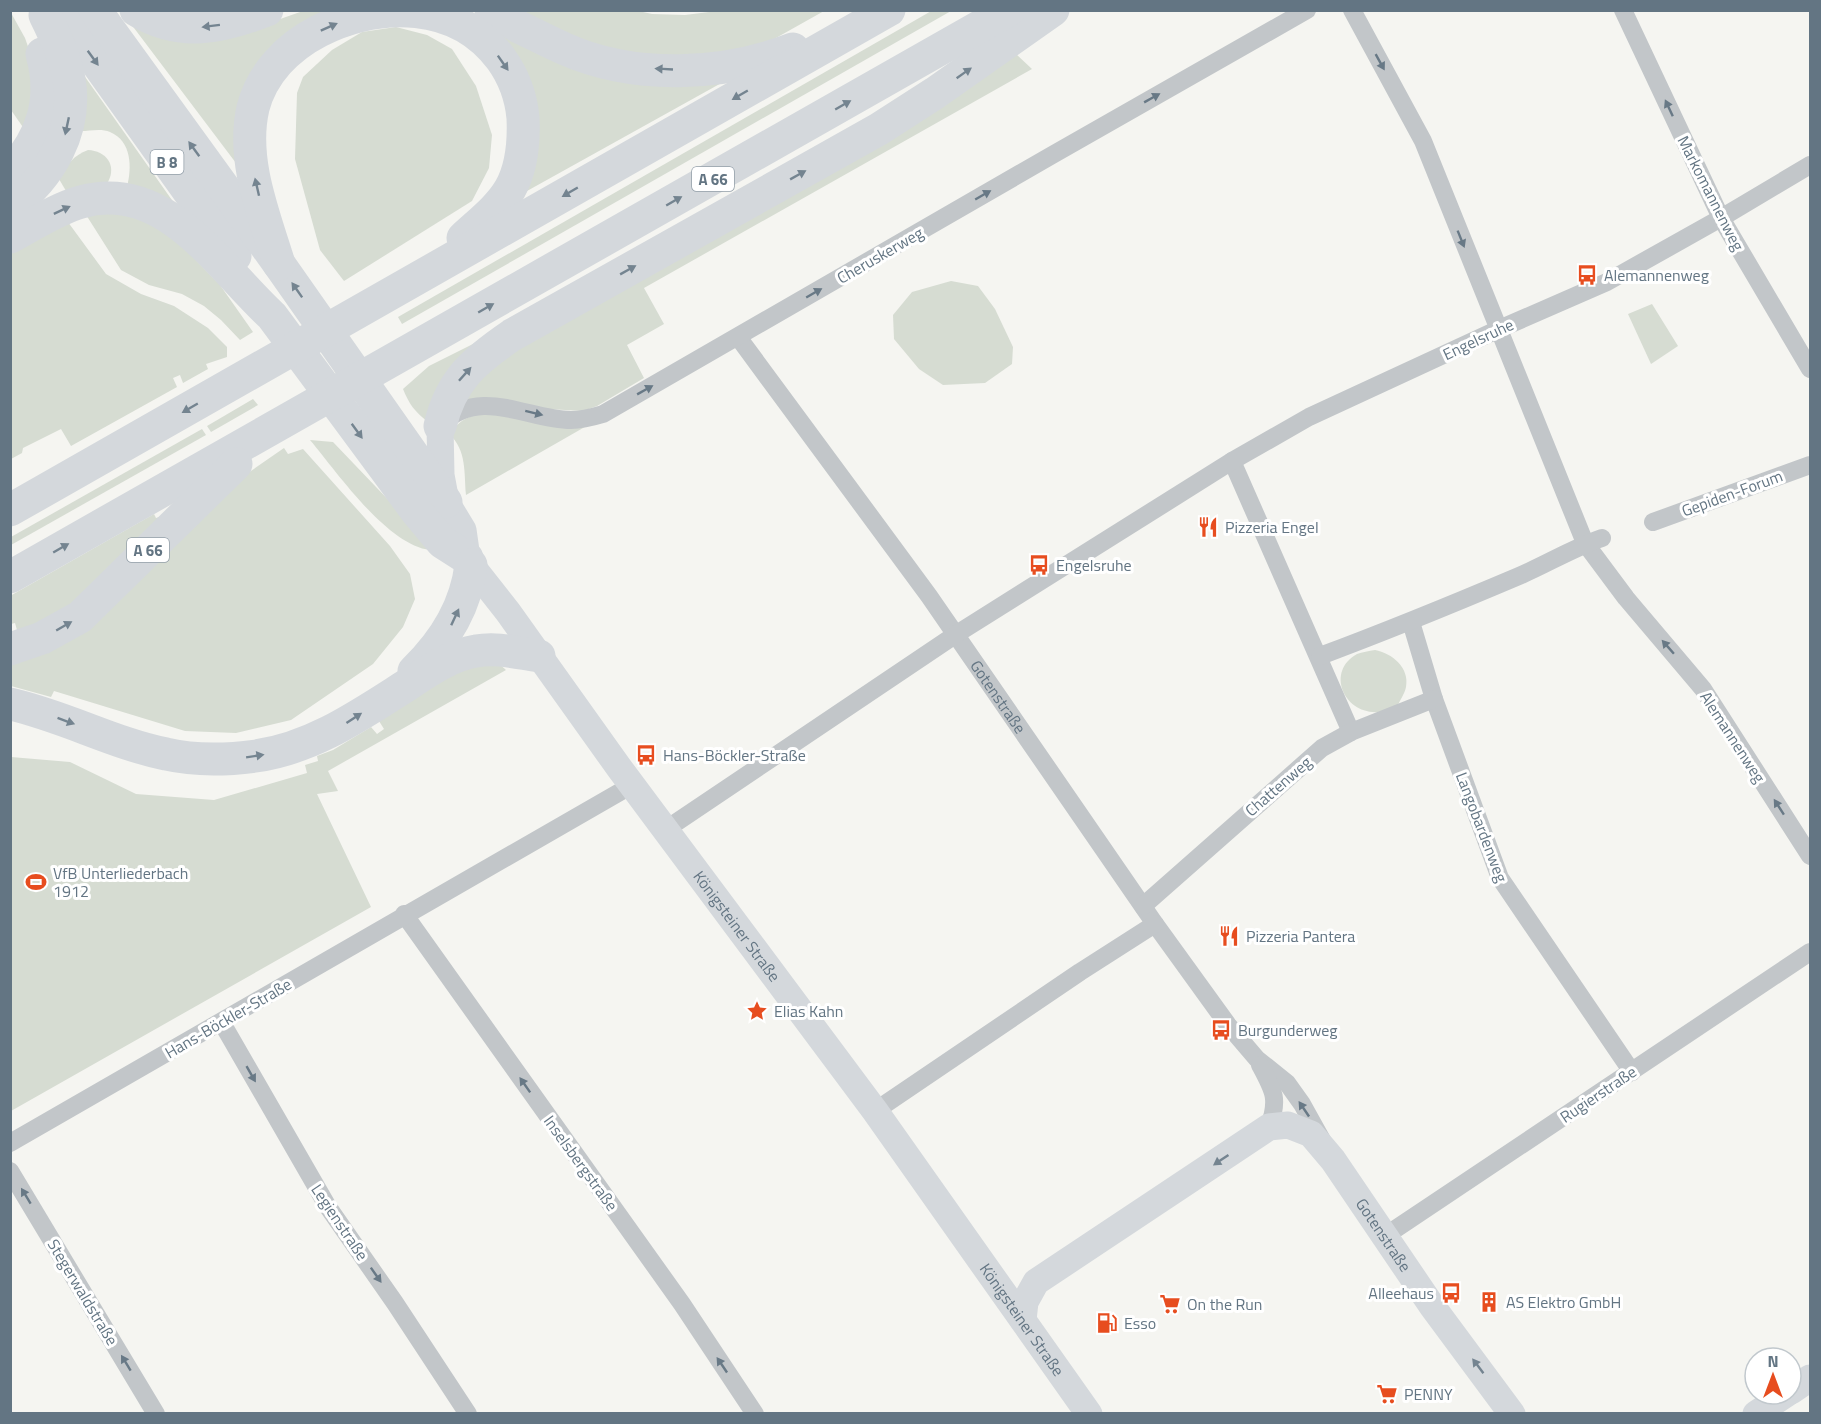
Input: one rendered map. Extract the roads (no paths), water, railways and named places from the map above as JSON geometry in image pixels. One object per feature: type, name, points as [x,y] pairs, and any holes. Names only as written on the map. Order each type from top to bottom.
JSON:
[{"type":"highway","points":[[10,173],[27,152],[35,136],[43,117],[48,91],[43,57],[24,10]]},
{"type":"highway","points":[[10,207],[43,178],[66,134],[69,117],[70,90],[66,65],[43,10]]},
{"type":"highway","name":"B 8","points":[[59,10],[260,291],[272,316],[417,512],[442,542],[469,561]]},
{"type":"highway","name":"B 8","points":[[95,10],[279,264],[446,502]]},
{"type":"highway","points":[[135,10],[167,24],[197,28],[223,25],[267,10]]},
{"type":"highway","points":[[279,264],[256,187],[251,159],[251,125],[254,107],[263,84],[280,58],[302,40],[357,16],[387,10],[417,11],[440,16],[467,28],[489,44],[508,69],[521,102],[523,142],[521,153],[510,188],[496,207],[456,245],[386,296]]},
{"type":"highway","points":[[491,10],[519,27],[566,50],[615,64],[669,70],[703,70],[766,59],[885,13]]},
{"type":"highway","name":"A 66","points":[[10,577],[1010,10]]},
{"type":"highway","points":[[440,426],[445,404],[459,381],[491,349],[512,335],[879,129],[935,93],[1053,10]]},
{"type":"highway","points":[[10,510],[885,13]]},
{"type":"highway","points":[[10,237],[80,202],[107,197],[134,201],[165,214],[190,234],[217,257],[249,294],[272,316]]},
{"type":"highway","name":"A 66","points":[[10,649],[42,638],[80,617],[104,596],[184,512],[272,429]]},
{"type":"highway","points":[[10,503],[48,489]]},
{"type":"highway","points":[[392,694],[429,656],[453,623],[467,587],[469,561]]},
{"type":"highway","points":[[10,704],[167,754],[210,760],[259,756],[315,739],[345,725],[430,670],[464,654],[498,649],[538,656]]},
{"type":"main road","points":[[440,426],[441,475],[446,502]]},
{"type":"main road","name":"B 8","points":[[446,502],[463,530],[469,561]]},
{"type":"main road","name":"Königsteiner Straße","points":[[469,561],[665,830],[875,1111],[1089,1413]]},
{"type":"main road","points":[[993,1277],[1017,1284],[1036,1282],[1269,1128],[1288,1125],[1300,1128],[1311,1134],[1333,1160]]},
{"type":"main road","name":"Gotenstraße","points":[[1333,1160],[1432,1306],[1512,1413]]},
{"type":"main road","points":[[1023,1320],[1025,1302],[1036,1282]]},
{"type":"street","name":"Cheruskerweg","points":[[440,426],[450,416],[483,406],[513,408],[551,418],[571,420],[603,414],[1306,10]]},
{"type":"street","name":"Alemannenweg","points":[[1352,10],[1423,141],[1497,330],[1594,541],[1626,598],[1703,689],[1810,856]]},
{"type":"street","name":"Markomannenweg","points":[[1623,10],[1721,218],[1810,369]]},
{"type":"street","name":"Engelsruhe","points":[[665,830],[955,635],[1232,461],[1309,417],[1607,282],[1810,165]]},
{"type":"street","name":"Gotenstraße","points":[[738,338],[929,596],[1155,924],[1228,1025],[1257,1059],[1287,1083],[1302,1104],[1333,1160]]},
{"type":"street","points":[[1232,461],[1320,656],[1351,732]]},
{"type":"street","name":"Gepiden-Forum","points":[[1653,522],[1810,465]]},
{"type":"street","points":[[1320,656],[1411,622],[1594,541]]},
{"type":"street","name":"Langobardenweg","points":[[1411,622],[1434,699],[1500,878],[1632,1072]]},
{"type":"street","name":"Chattenweg","points":[[1143,906],[1322,748],[1351,732],[1434,699]]},
{"type":"street","name":"Hans-Böckler-Straße","points":[[10,1143],[222,1023],[404,914],[632,785]]},
{"type":"street","name":"Inselsbergstraße","points":[[404,914],[682,1304],[755,1413]]},
{"type":"street","points":[[875,1111],[1155,924]]},
{"type":"street","name":"Rugierstraße","points":[[1385,1236],[1810,952]]},
{"type":"street","name":"Legienstraße","points":[[222,1023],[328,1208],[468,1413]]},
{"type":"street","name":"Gotenstraße","points":[[1257,1059],[1274,1092],[1273,1118],[1269,1128]]},
{"type":"street","name":"Stegerwaldstraße","points":[[10,1171],[156,1413]]},
{"type":"place","name":"Alemannenweg","points":[[1587,275]]},
{"type":"place","name":"Pizzeria Engel","points":[[1208,527]]},
{"type":"place","name":"Engelsruhe","points":[[1039,565]]},
{"type":"place","name":"Hans-Böckler-Straße","points":[[646,755]]},
{"type":"place","name":"VfB Unterliederbach 1912","points":[[36,882]]},
{"type":"place","name":"Pizzeria Pantera","points":[[1229,936]]},
{"type":"place","name":"Elias Kahn","points":[[757,1011]]},
{"type":"place","name":"Burgunderweg","points":[[1221,1030]]},
{"type":"place","name":"Alleehaus","points":[[1451,1293]]},
{"type":"place","name":"AS Elektro GmbH","points":[[1489,1302]]},
{"type":"place","name":"On the Run","points":[[1170,1304]]},
{"type":"place","name":"Esso","points":[[1107,1323]]},
{"type":"place","name":"PENNY","points":[[1387,1394]]}]
